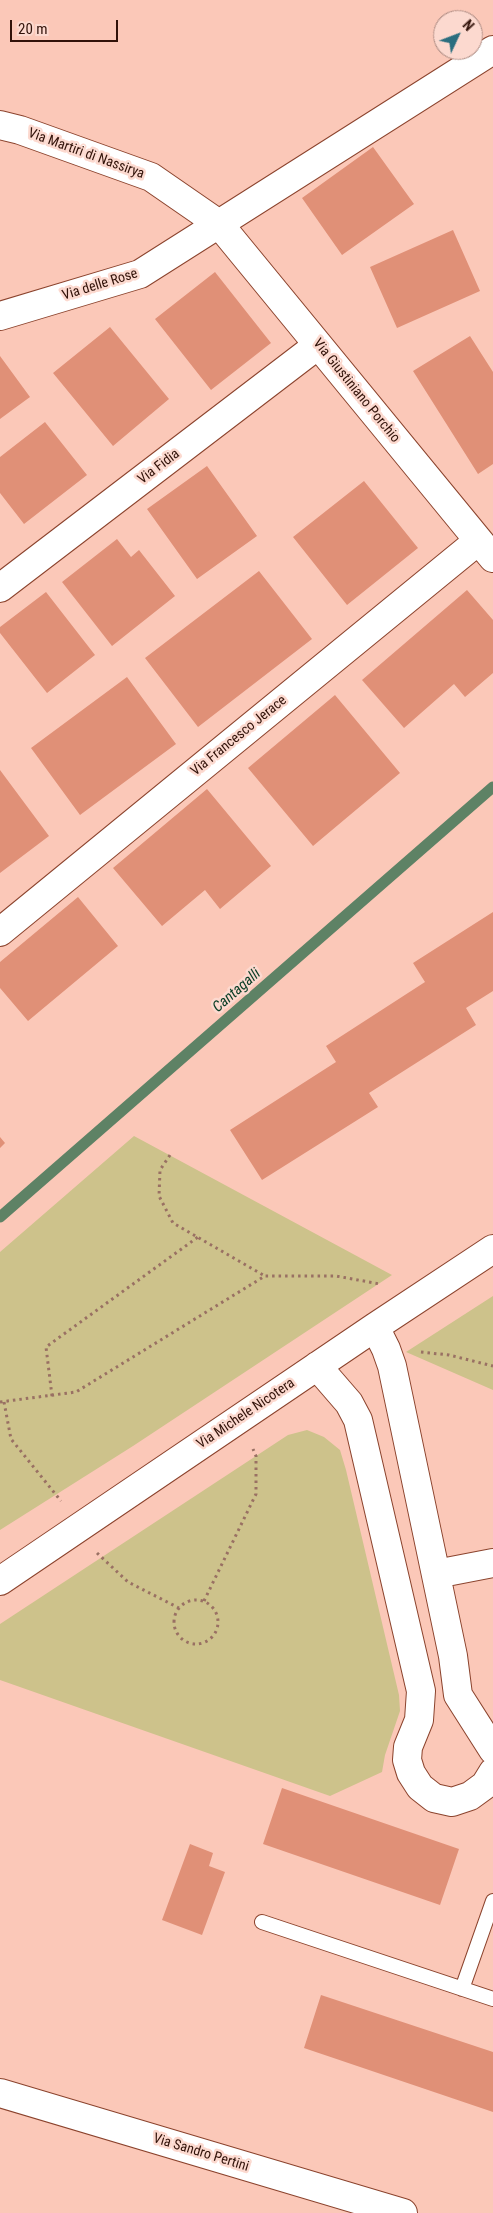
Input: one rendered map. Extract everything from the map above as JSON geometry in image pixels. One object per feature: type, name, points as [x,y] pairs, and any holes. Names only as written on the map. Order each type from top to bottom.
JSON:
[{"type":"street","name":"Via delle Rose","points":[[0,316],[140,274],[493,50]]},
{"type":"street","name":"Via Martiri di Nassirya","points":[[0,125],[20,130],[152,177],[219,224]]},
{"type":"street","name":"Via Giustiniano Porchio","points":[[219,224],[486,550]]},
{"type":"street","name":"Via Fidia","points":[[0,588],[318,345]]},
{"type":"street","name":"Via Francesco Jerace","points":[[0,932],[486,550]]},
{"type":"street","name":"Via Michele Nicotera","points":[[0,1581],[317,1366],[380,1338],[412,1302],[493,1249]]},
{"type":"street","points":[[380,1338],[392,1366],[453,1656],[458,1695],[493,1750]]},
{"type":"street","points":[[317,1366],[349,1403],[358,1420],[421,1692],[419,1720],[408,1747],[407,1760],[411,1773],[420,1787],[434,1798],[452,1802],[470,1796],[486,1785],[492,1776]]},
{"type":"street","points":[[436,1574],[493,1564]]},
{"type":"street","name":"Via Sandro Pertini","points":[[0,2093],[403,2213]]},
{"type":"lane","points":[[462,1989],[493,1901]]},
{"type":"lane","points":[[262,1922],[493,1999]]},
{"type":"path","points":[[170,1155],[160,1170],[159,1196],[174,1223],[265,1276],[336,1276],[370,1282],[379,1284],[412,1302]]},
{"type":"path","points":[[52,1396],[46,1347],[198,1237]]},
{"type":"path","points":[[179,1608],[128,1582],[101,1558],[80,1527],[12,1439],[2,1402],[76,1392],[265,1276]]},
{"type":"path","points":[[380,1338],[493,1366]]},
{"type":"path","points":[[204,1600],[256,1494],[256,1456],[236,1421]]},
{"type":"path","points":[[190,1600],[204,1600],[215,1609],[219,1622],[214,1636],[202,1644],[189,1643],[178,1634],[174,1621],[179,1608],[190,1600]]},
{"type":"shaded area","points":[[134,1136],[392,1275],[133,1446],[0,1530],[0,1252]]},
{"type":"shaded area","points":[[493,1296],[493,1390],[406,1352]]},
{"type":"shaded area","points":[[307,1430],[324,1437],[340,1450],[399,1695],[400,1711],[385,1755],[382,1772],[330,1796],[0,1680],[0,1624],[288,1435]]},
{"type":"building","points":[[373,147],[414,204],[342,255],[302,198]]},
{"type":"building","points":[[453,230],[480,291],[397,328],[370,267]]},
{"type":"building","points":[[215,272],[271,343],[211,390],[155,319]]},
{"type":"building","points":[[110,327],[169,399],[113,446],[53,373]]},
{"type":"building","points":[[470,336],[493,372],[493,464],[478,474],[413,371]]},
{"type":"building","points":[[0,356],[30,397],[0,419]]},
{"type":"building","points":[[45,422],[87,475],[24,524],[0,493],[0,457]]},
{"type":"building","points":[[207,466],[257,536],[197,579],[147,509]]},
{"type":"building","points":[[364,481],[418,548],[347,605],[293,537]]},
{"type":"building","points":[[117,539],[131,557],[139,550],[175,596],[112,646],[62,582]]},
{"type":"building","points":[[259,571],[312,639],[198,727],[145,658]]},
{"type":"building","points":[[467,590],[493,620],[493,673],[465,697],[454,684],[404,728],[362,680]]},
{"type":"building","points":[[46,592],[95,655],[47,693],[0,633],[0,627]]},
{"type":"building","points":[[127,677],[176,744],[80,815],[31,748]]},
{"type":"building","points":[[335,695],[400,773],[313,846],[248,768]]},
{"type":"building","points":[[0,770],[49,836],[0,873]]},
{"type":"building","points":[[207,789],[271,866],[220,909],[205,890],[162,926],[113,868]]},
{"type":"building","points":[[78,897],[118,946],[28,1021],[0,988],[0,962]]},
{"type":"building","points":[[493,912],[493,991],[466,1008],[476,1025],[369,1093],[378,1107],[262,1180],[230,1130],[336,1062],[326,1046],[425,982],[413,963]]},
{"type":"building","points":[[0,1137],[5,1143],[0,1148]]},
{"type":"building","points":[[282,1788],[459,1849],[440,1905],[263,1844]]},
{"type":"building","points":[[190,1844],[213,1853],[209,1866],[225,1872],[202,1935],[162,1920]]},
{"type":"building","points":[[321,1995],[493,2052],[493,2112],[304,2048]]},
{"type":"waterway","name":"Cantagalli","points":[[0,1217],[493,787]]}]
